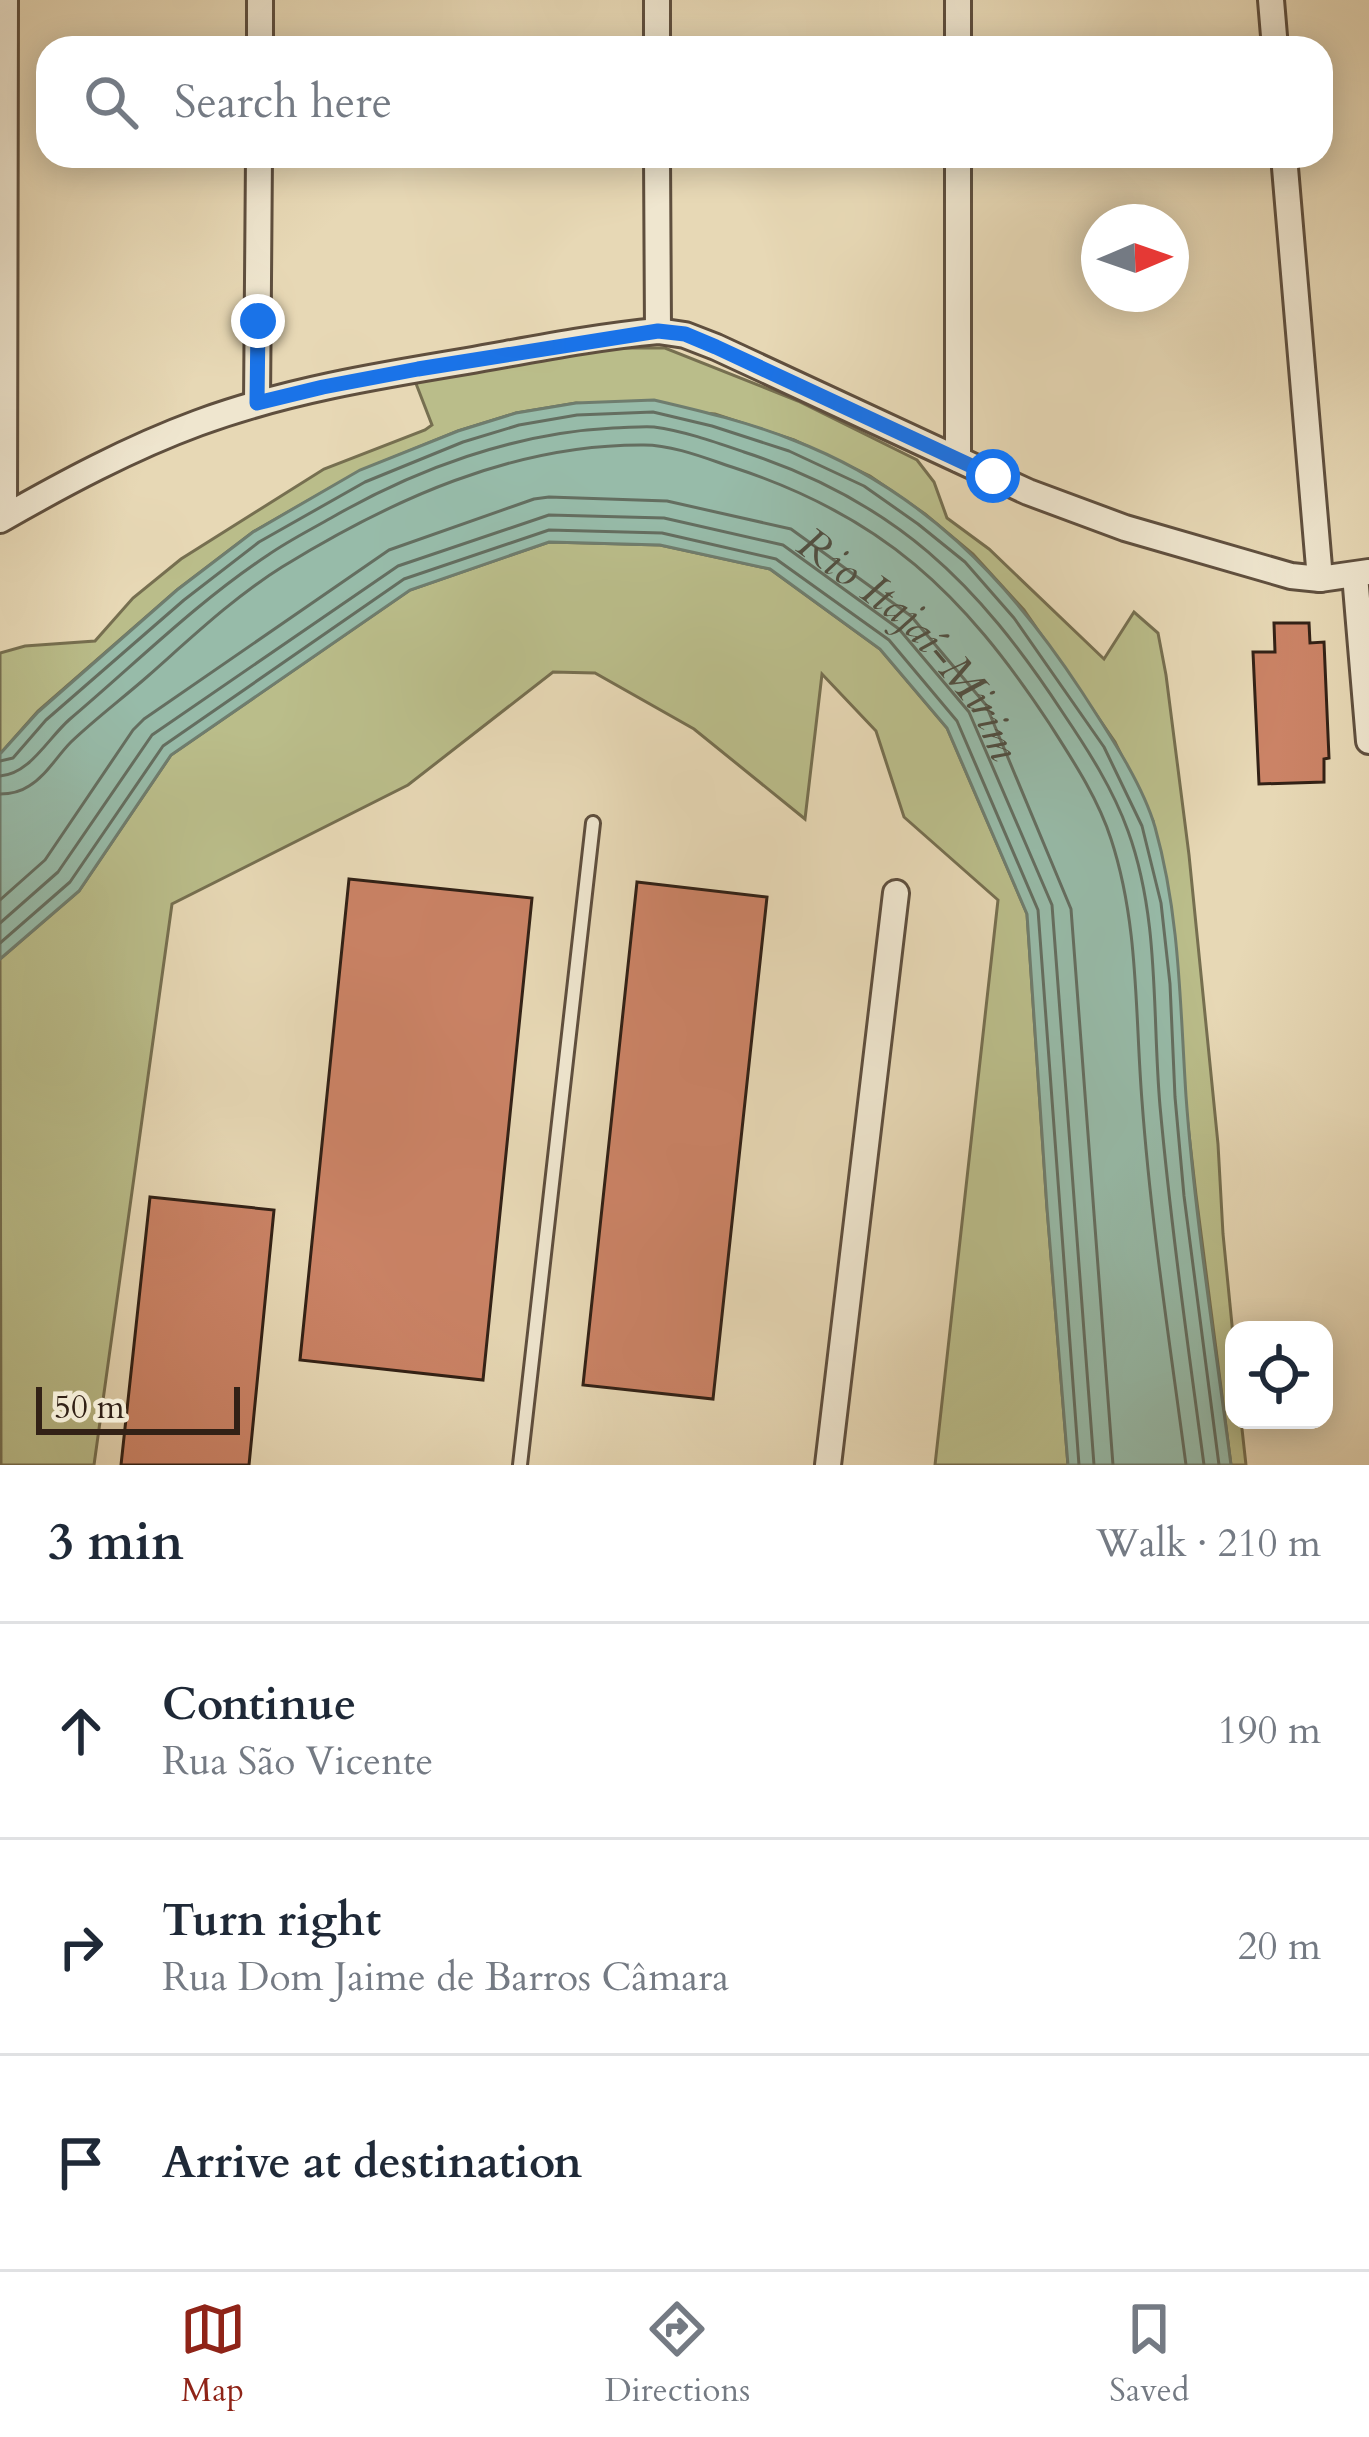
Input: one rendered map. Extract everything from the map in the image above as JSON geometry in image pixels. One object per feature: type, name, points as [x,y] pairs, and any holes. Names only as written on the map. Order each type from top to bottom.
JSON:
[{"type":"street","points":[[5,0],[2,518],[142,447],[257,403],[418,369],[658,331],[685,334],[1028,492],[1125,527],[1260,569],[1320,579],[1362,573],[1369,741]]},
{"type":"street","points":[[260,0],[260,36]]},
{"type":"street","points":[[657,0],[657,36]]},
{"type":"street","points":[[958,0],[958,36]]},
{"type":"street","points":[[1271,0],[1274,36]]},
{"type":"street","points":[[257,403],[259,168]]},
{"type":"street","points":[[657,168],[658,331]]},
{"type":"street","points":[[958,168],[958,459]]},
{"type":"street","points":[[1286,168],[1320,579]]},
{"type":"street","points":[[828,1465],[896,893]]},
{"type":"lane","points":[[520,1465],[593,823]]},
{"type":"shaded area","points":[[607,348],[665,348],[798,401],[917,460],[934,482],[947,518],[989,549],[1104,659],[1134,612],[1158,633],[1189,855],[1218,1144],[1232,1321],[1225,1321],[1225,1419],[1153,821],[1115,742],[1024,610],[973,554],[870,476],[794,440],[715,414],[576,403],[516,413],[458,431],[360,471],[253,532],[177,590],[38,711],[0,754],[0,653],[25,646],[95,641],[133,598],[181,559],[324,469],[425,430],[432,425],[415,381]]},
{"type":"shaded area","points":[[549,542],[660,545],[770,569],[880,649],[947,728],[1027,914],[1068,1465],[935,1465],[998,900],[904,817],[876,731],[822,674],[805,819],[694,729],[595,673],[553,672],[408,785],[172,904],[94,1465],[1,1465],[0,959],[79,891],[171,755],[410,590]]},
{"type":"shaded area","points":[[1226,1429],[1242,1429],[1246,1465],[1231,1465]]},
{"type":"water","name":"Rio Itajaí-Mirim","points":[[654,400],[742,422],[839,460],[882,484],[921,511],[992,576],[1054,651],[1113,740],[1149,810],[1170,894],[1195,1188],[1231,1465],[1068,1465],[1027,914],[947,728],[880,649],[770,569],[660,545],[549,542],[410,590],[171,755],[79,891],[0,959],[0,754],[38,712],[177,590],[253,532],[360,470],[516,413],[576,403]]},
{"type":"building","points":[[1274,623],[1309,623],[1310,643],[1324,642],[1329,758],[1324,759],[1324,782],[1259,784],[1253,652],[1275,652]]},
{"type":"building","points":[[349,879],[532,898],[483,1380],[300,1360]]},
{"type":"building","points":[[637,882],[767,897],[713,1399],[583,1385]]},
{"type":"building","points":[[150,1197],[274,1210],[249,1465],[121,1465]]},
{"type":"route","points":[[258,321],[257,403],[418,369],[658,331],[685,334],[716,347],[993,476]]}]
